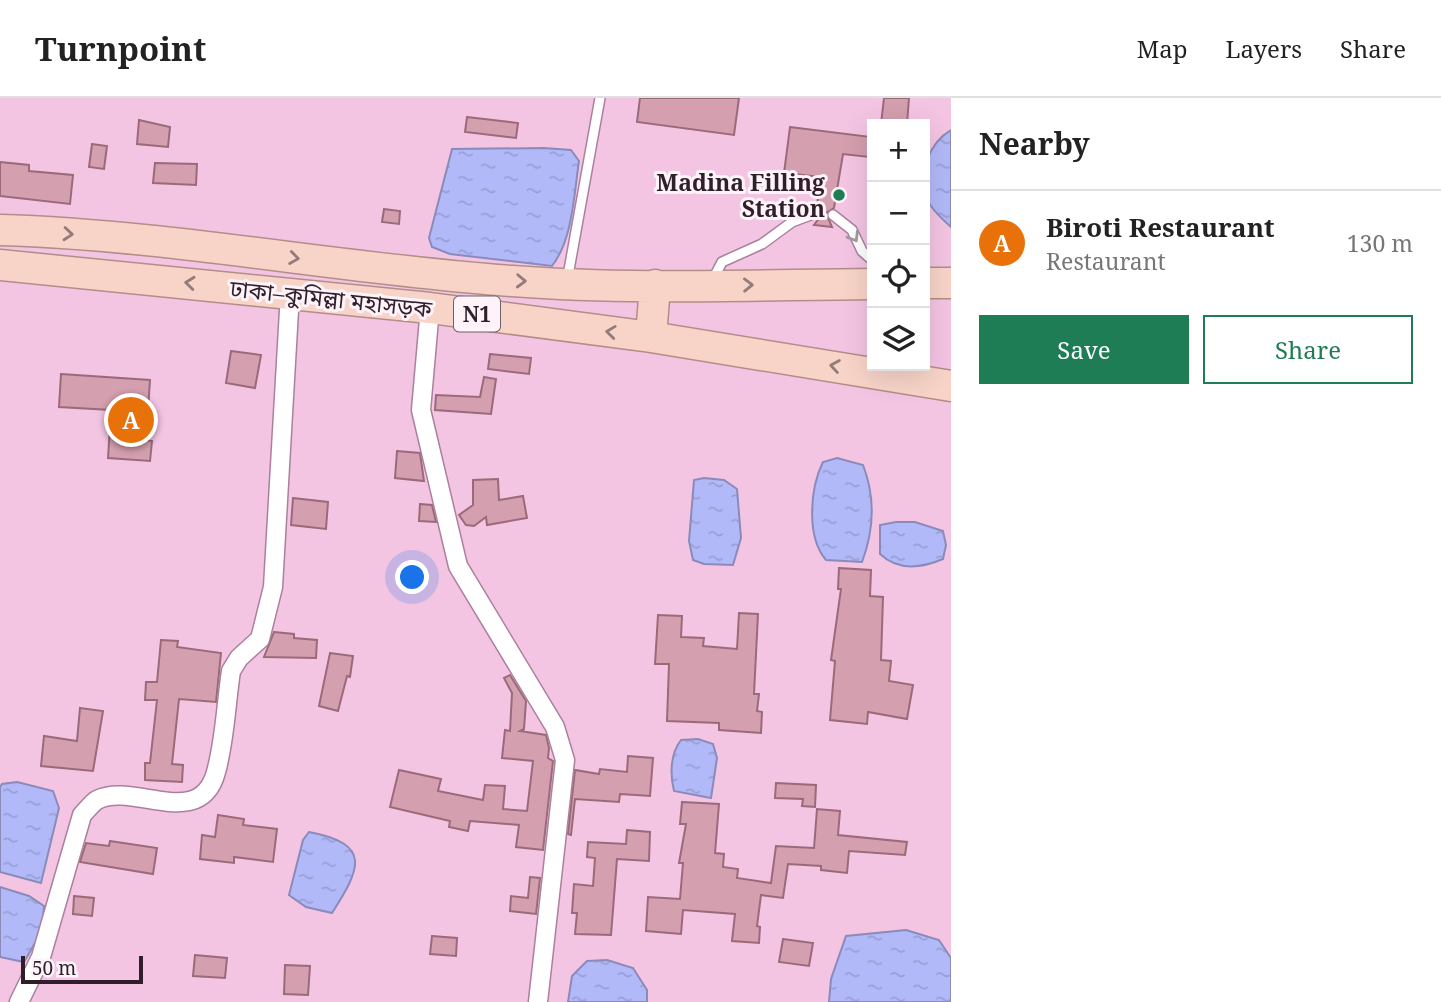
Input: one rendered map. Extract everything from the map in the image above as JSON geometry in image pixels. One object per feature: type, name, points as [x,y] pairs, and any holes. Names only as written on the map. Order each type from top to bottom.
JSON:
[{"type":"highway","name":"ঢাকা–কুমিল্লা মহাসড়ক","points":[[0,230],[194,244],[368,268],[513,281],[711,286],[867,284]]},
{"type":"highway","name":"ঢাকা–কুমিল্লা মহাসড়ক","points":[[0,265],[290,293],[651,337],[951,386]]},
{"type":"highway","points":[[930,283],[951,283]]},
{"type":"highway","points":[[651,337],[655,285]]},
{"type":"street","points":[[19,1002],[41,957],[82,815],[97,800],[116,796],[171,803],[190,802],[207,791],[216,774],[231,671],[239,658],[260,639],[273,587],[290,293]]},
{"type":"street","points":[[430,309],[421,410],[458,566],[555,727],[565,760],[538,1002]]},
{"type":"lane","points":[[567,283],[600,98]]},
{"type":"lane","points":[[711,286],[716,269],[722,262],[762,244],[792,222],[816,213]]},
{"type":"lane","points":[[833,215],[852,230],[867,256]]},
{"type":"water","points":[[951,130],[951,227],[930,204],[930,152]]},
{"type":"water","points":[[452,149],[571,150],[579,161],[568,230],[552,266],[450,254],[432,247],[429,238]]},
{"type":"water","points":[[837,458],[863,465],[870,489],[871,525],[862,562],[826,560],[815,539],[812,512],[815,485],[823,462]]},
{"type":"water","points":[[694,480],[724,480],[737,489],[741,538],[733,565],[704,564],[693,560],[689,541]]},
{"type":"water","points":[[915,522],[943,531],[946,545],[943,559],[910,566],[894,563],[880,554],[880,525]]},
{"type":"water","points":[[698,739],[713,744],[717,758],[711,798],[674,791],[672,765],[677,746],[681,740]]},
{"type":"water","points":[[17,782],[53,791],[59,808],[41,883],[0,872],[0,787],[2,784]]},
{"type":"water","points":[[309,832],[344,844],[352,851],[355,860],[349,883],[332,913],[306,907],[289,895],[303,840]]},
{"type":"water","points":[[0,887],[29,896],[44,906],[42,931],[24,962],[0,957]]},
{"type":"water","points":[[906,930],[939,940],[951,958],[951,1002],[829,1002],[831,979],[846,936]]},
{"type":"water","points":[[607,960],[633,968],[647,990],[647,1002],[568,1002],[572,976],[587,961]]},
{"type":"building","points":[[640,98],[739,98],[734,135],[637,122]]},
{"type":"building","points":[[884,98],[909,98],[907,119],[882,119]]},
{"type":"building","points":[[467,117],[518,123],[516,138],[465,132]]},
{"type":"building","points":[[139,120],[170,127],[168,147],[137,144]]},
{"type":"building","points":[[790,127],[867,137],[867,157],[843,154],[834,208],[826,213],[832,227],[814,225],[823,213],[817,206],[820,177],[784,173]]},
{"type":"building","points":[[92,144],[107,146],[104,169],[89,167]]},
{"type":"building","points":[[0,162],[29,165],[29,171],[73,175],[70,204],[0,196]]},
{"type":"building","points":[[155,163],[197,164],[196,185],[153,183]]},
{"type":"building","points":[[384,209],[400,211],[399,224],[382,222]]},
{"type":"building","points":[[231,351],[261,355],[255,388],[226,383]]},
{"type":"building","points":[[490,354],[531,358],[529,374],[488,369]]},
{"type":"building","points":[[61,374],[150,380],[146,440],[152,441],[150,461],[108,458],[111,410],[59,407]]},
{"type":"building","points":[[484,377],[496,379],[491,414],[435,410],[436,395],[480,397]]},
{"type":"building","points":[[397,451],[420,453],[424,481],[395,478]]},
{"type":"building","points":[[498,479],[499,500],[523,496],[527,518],[487,525],[486,517],[474,526],[466,525],[459,515],[473,505],[473,480]]},
{"type":"building","points":[[293,498],[328,502],[326,529],[291,525]]},
{"type":"building","points":[[420,504],[432,505],[436,522],[419,521]]},
{"type":"building","points":[[839,568],[871,570],[870,596],[883,597],[881,660],[891,661],[889,681],[913,685],[907,719],[868,712],[867,724],[830,720],[835,661],[831,660],[841,589],[838,589]]},
{"type":"building","points":[[739,613],[758,614],[754,694],[759,694],[757,711],[762,712],[761,733],[719,730],[719,723],[667,721],[669,664],[655,664],[658,615],[682,616],[681,637],[704,638],[703,646],[737,649]]},
{"type":"building","points":[[274,632],[294,634],[294,638],[317,640],[316,658],[264,657]]},
{"type":"building","points":[[161,640],[178,641],[177,647],[221,653],[216,702],[179,699],[172,764],[183,765],[182,782],[145,780],[145,763],[150,763],[157,700],[145,700],[146,682],[157,682]]},
{"type":"building","points":[[330,653],[353,656],[350,677],[347,676],[338,711],[319,706]]},
{"type":"building","points":[[510,675],[526,701],[524,729],[520,731],[546,735],[548,758],[553,761],[543,850],[516,847],[519,825],[470,821],[468,831],[449,827],[450,821],[390,807],[399,770],[441,779],[438,791],[483,800],[485,785],[505,786],[503,809],[527,811],[533,761],[502,758],[505,730],[510,731],[512,693],[504,678]]},
{"type":"building","points":[[80,708],[103,711],[93,771],[41,766],[44,736],[77,741]]},
{"type":"building","points":[[628,756],[653,758],[650,796],[620,794],[619,802],[575,799],[571,835],[568,834],[575,770],[599,774],[600,769],[627,772]]},
{"type":"building","points":[[776,783],[816,785],[815,807],[802,806],[803,799],[775,798]]},
{"type":"building","points":[[682,802],[719,804],[715,853],[724,854],[723,867],[738,869],[737,878],[771,883],[776,846],[814,848],[817,809],[840,811],[838,835],[907,842],[905,855],[849,851],[847,873],[821,870],[821,866],[788,864],[783,898],[761,895],[757,926],[760,927],[759,943],[732,941],[735,914],[683,910],[681,934],[646,931],[648,897],[680,899],[683,863],[679,863],[686,824],[680,824]]},
{"type":"building","points":[[218,815],[244,819],[243,825],[277,829],[273,862],[234,857],[234,863],[200,859],[202,835],[215,837]]},
{"type":"building","points":[[627,830],[650,832],[649,861],[617,859],[611,935],[575,934],[577,913],[572,913],[574,884],[593,886],[595,858],[587,857],[588,842],[626,844]]},
{"type":"building","points":[[110,841],[157,848],[153,874],[80,862],[86,843],[109,846]]},
{"type":"building","points":[[530,877],[540,878],[536,914],[510,911],[511,896],[528,898]]},
{"type":"building","points":[[74,896],[94,898],[92,916],[73,914]]},
{"type":"building","points":[[432,936],[457,938],[456,956],[430,954]]},
{"type":"building","points":[[783,939],[813,943],[809,966],[779,962]]},
{"type":"building","points":[[195,955],[227,958],[225,978],[193,976]]},
{"type":"building","points":[[285,965],[310,966],[308,995],[284,994]]},
{"type":"place","name":"Madina Filling Station","points":[[839,195]]},
{"type":"place","name":"Biroti Restaurant","points":[[131,420]]}]
